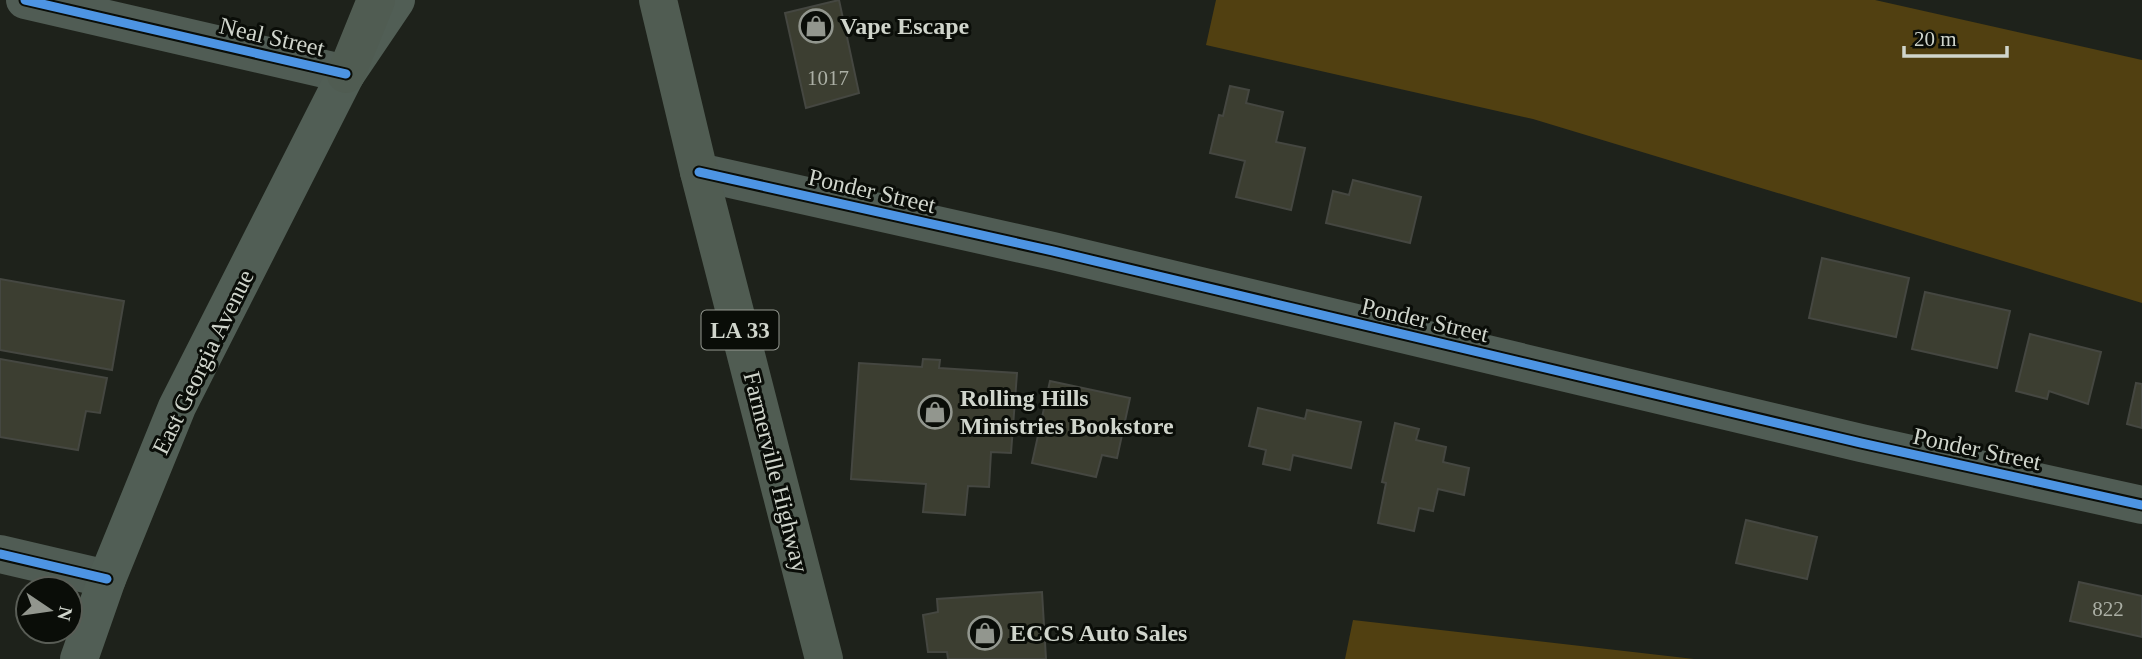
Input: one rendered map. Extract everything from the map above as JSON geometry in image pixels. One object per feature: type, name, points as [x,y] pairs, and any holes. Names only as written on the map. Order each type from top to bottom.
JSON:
[{"type":"main road","points":[[346,74],[376,0]]},
{"type":"main road","name":"East Georgia Avenue","points":[[79,659],[107,579],[177,407],[346,74],[396,0]]},
{"type":"main road","name":"Farmerville Highway","points":[[658,0],[699,172],[824,659]]},
{"type":"street","name":"Neal Street","points":[[26,0],[346,74]]},
{"type":"street","name":"Ponder Street","points":[[699,172],[1053,251],[1861,443],[2142,505]]},
{"type":"street","points":[[0,554],[107,579]]},
{"type":"shaded area","points":[[1216,0],[1875,0],[2142,60],[2142,303],[1533,119],[1206,45]]},
{"type":"shaded area","points":[[1353,620],[1694,659],[1345,659]]},
{"type":"building","points":[[839,0],[859,93],[806,108],[785,13]]},
{"type":"building","points":[[1230,86],[1249,90],[1246,103],[1283,112],[1276,142],[1305,148],[1291,210],[1236,197],[1245,161],[1210,153],[1219,115],[1223,116]]},
{"type":"building","points":[[1353,180],[1421,197],[1410,243],[1326,223],[1333,191],[1349,195]]},
{"type":"building","points":[[1822,258],[1909,278],[1896,337],[1809,318]]},
{"type":"building","points":[[0,279],[124,301],[112,370],[0,350]]},
{"type":"building","points":[[1925,292],[2010,311],[1997,368],[1912,349]]},
{"type":"building","points":[[2030,334],[2101,352],[2088,404],[2049,391],[2047,399],[2016,391]]},
{"type":"building","points":[[0,359],[107,378],[100,413],[86,411],[78,450],[0,437]]},
{"type":"building","name":"Rolling Hills Ministries Bookstore","points":[[923,359],[940,360],[939,368],[1017,373],[1011,453],[991,452],[989,487],[968,486],[965,515],[923,512],[926,484],[851,479],[859,363],[922,367]]},
{"type":"building","points":[[1050,381],[1130,398],[1117,458],[1102,455],[1096,477],[1032,463]]},
{"type":"building","points":[[2136,383],[2142,384],[2142,428],[2127,424]]},
{"type":"building","points":[[1258,408],[1305,419],[1307,410],[1361,422],[1351,468],[1293,455],[1290,470],[1263,464],[1266,450],[1249,446]]},
{"type":"building","points":[[1395,423],[1419,429],[1416,440],[1446,447],[1443,462],[1469,468],[1464,495],[1438,489],[1433,511],[1419,508],[1414,531],[1378,523],[1386,483],[1382,482]]},
{"type":"building","points":[[1746,520],[1817,537],[1807,579],[1736,563]]},
{"type":"building","points":[[2079,582],[2142,596],[2142,637],[2070,621]]},
{"type":"building","name":"ECCS Auto Sales","points":[[1042,592],[1046,659],[948,659],[947,652],[928,652],[923,615],[938,612],[937,599]]},
{"type":"cycle path","points":[[25,0],[346,74]]},
{"type":"cycle path","points":[[699,172],[1053,251],[1861,443],[2142,505]]},
{"type":"cycle path","points":[[0,554],[107,579]]},
{"type":"place","name":"Vape Escape","points":[[816,26]]},
{"type":"place","name":"Rolling Hills Ministries Bookstore","points":[[935,412]]},
{"type":"place","name":"ECCS Auto Sales","points":[[985,633]]}]
